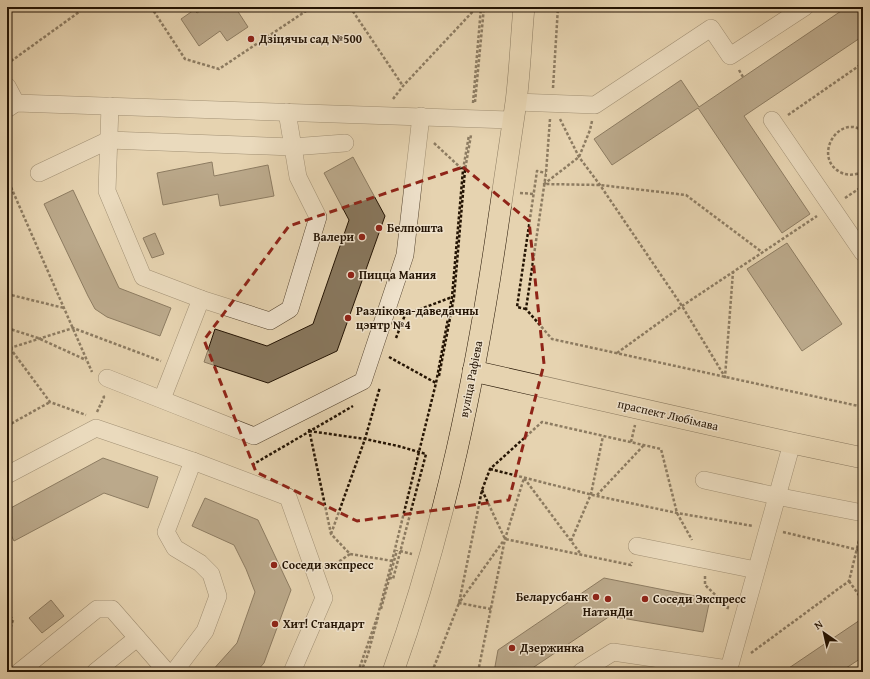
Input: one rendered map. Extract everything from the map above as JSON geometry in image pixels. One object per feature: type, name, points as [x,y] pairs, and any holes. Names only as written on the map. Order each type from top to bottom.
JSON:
[{"type":"main road","name":"вуліца Рафіева","points":[[393,672],[410,626],[429,559],[454,461],[473,371],[486,302],[514,111],[524,7]]},
{"type":"main road","name":"праспект Любімава","points":[[473,371],[863,458]]},
{"type":"lane","points":[[7,86],[12,106],[110,106],[380,115],[420,122],[472,118],[552,103],[595,105],[711,28],[730,56],[805,7]]},
{"type":"lane","points":[[110,106],[107,191],[143,277],[270,321],[290,309],[318,218],[298,177],[287,112]]},
{"type":"lane","points":[[100,380],[162,399],[254,436],[363,381],[405,255],[420,122]]},
{"type":"lane","points":[[774,122],[863,253]]},
{"type":"lane","points":[[39,173],[109,140],[292,147],[345,143]]},
{"type":"lane","points":[[162,399],[201,298]]},
{"type":"lane","points":[[7,474],[96,428],[193,461],[288,497],[324,598],[292,672]]},
{"type":"lane","points":[[581,672],[613,652],[728,671],[792,443]]},
{"type":"lane","points":[[174,672],[205,631],[218,596],[211,574],[200,563],[175,548],[166,532],[193,461]]},
{"type":"lane","points":[[704,480],[863,513]]},
{"type":"lane","points":[[637,546],[756,570]]},
{"type":"lane","points":[[19,672],[97,609],[112,610],[167,672]]},
{"type":"lane","points":[[96,672],[137,638]]},
{"type":"path","points":[[7,64],[86,7]]},
{"type":"path","points":[[150,7],[185,59],[219,69],[312,7]]},
{"type":"path","points":[[350,7],[403,86]]},
{"type":"path","points":[[380,115],[403,86],[477,7]]},
{"type":"path","points":[[420,453],[436,383],[452,297],[464,170],[472,118],[482,7]]},
{"type":"path","points":[[526,309],[546,173],[558,7]]},
{"type":"path","points":[[774,122],[863,63]]},
{"type":"path","points":[[552,103],[579,157],[600,185],[682,306],[725,377]]},
{"type":"path","points":[[544,184],[579,157],[590,130],[595,105]]},
{"type":"path","points":[[360,672],[389,578],[438,383],[454,297],[464,170],[420,122]]},
{"type":"path","points":[[863,132],[861,130],[850,128],[843,129],[834,134],[829,144],[828,154],[829,160],[833,167],[838,171],[845,174],[855,174],[863,171]]},
{"type":"path","points":[[546,173],[537,172],[517,307],[526,309],[552,338],[863,407]]},
{"type":"path","points":[[7,178],[87,360],[100,380],[104,397],[94,418]]},
{"type":"path","points":[[544,184],[600,185],[686,196],[762,252]]},
{"type":"path","points":[[616,353],[682,306],[863,186]]},
{"type":"path","points":[[725,377],[733,272]]},
{"type":"path","points":[[7,294],[64,308]]},
{"type":"path","points":[[395,343],[405,315],[452,297]]},
{"type":"path","points":[[7,328],[38,338],[87,360]]},
{"type":"path","points":[[10,348],[73,328],[175,366]]},
{"type":"path","points":[[7,344],[50,402],[87,415]]},
{"type":"path","points":[[7,358],[10,348]]},
{"type":"path","points":[[387,364],[392,350]]},
{"type":"path","points":[[390,357],[436,383]]},
{"type":"path","points":[[330,534],[365,439],[380,386]]},
{"type":"path","points":[[371,396],[378,393]]},
{"type":"path","points":[[7,426],[50,402]]},
{"type":"path","points":[[233,476],[357,404]]},
{"type":"path","points":[[300,413],[309,431],[330,534],[350,554],[393,561]]},
{"type":"path","points":[[432,672],[459,603],[482,490],[490,469],[542,422],[661,449],[677,513],[703,559],[705,585],[728,607],[726,615]]},
{"type":"path","points":[[309,431],[365,439],[426,454],[393,579],[389,578]]},
{"type":"path","points":[[571,541],[591,494],[603,436]]},
{"type":"path","points":[[597,496],[644,445]]},
{"type":"path","points":[[490,469],[597,496],[677,513],[768,529],[863,551]]},
{"type":"path","points":[[478,672],[505,538],[524,478]]},
{"type":"path","points":[[524,478],[580,553]]},
{"type":"path","points":[[482,490],[505,538]]},
{"type":"path","points":[[728,671],[849,581],[858,550],[863,525]]},
{"type":"path","points":[[505,538],[631,564],[637,546]]},
{"type":"path","points":[[459,603],[505,538]]},
{"type":"path","points":[[849,581],[863,601]]},
{"type":"path","points":[[459,603],[491,610]]},
{"type":"path","points":[[7,612],[13,620],[7,639]]},
{"type":"highlighted area","points":[[463,167],[529,221],[544,364],[509,500],[357,521],[256,472],[204,340],[289,226]]},
{"type":"building","points":[[206,7],[235,7],[248,27],[227,41],[220,31],[199,46],[181,19],[194,10],[197,13]]},
{"type":"building","points":[[847,7],[863,7],[863,36],[744,116],[810,214],[782,233],[698,108],[612,165],[594,139],[681,80],[699,107]]},
{"type":"building","points":[[353,157],[385,216],[337,351],[268,383],[204,362],[215,329],[267,346],[313,324],[349,220],[324,173]]},
{"type":"building","points":[[212,162],[214,176],[268,165],[274,196],[220,206],[218,194],[163,205],[157,173]]},
{"type":"building","points":[[73,190],[119,288],[171,308],[160,336],[107,317],[95,309],[44,204]]},
{"type":"building","points":[[155,233],[164,254],[152,258],[143,238]]},
{"type":"building","points":[[787,243],[842,324],[802,351],[747,269]]},
{"type":"building","points":[[103,458],[158,477],[148,508],[104,493],[14,541],[7,527],[7,510]]},
{"type":"building","points":[[205,498],[258,520],[291,590],[264,663],[256,672],[211,672],[237,643],[255,592],[234,545],[192,526]]},
{"type":"building","points":[[604,578],[710,599],[703,632],[610,616],[531,669],[530,672],[494,672],[498,650]]},
{"type":"building","points":[[51,600],[64,616],[42,633],[29,618]]},
{"type":"building","points":[[860,620],[863,625],[863,657],[841,672],[783,672]]},
{"type":"place","name":"Дзіцячы сад №500","points":[[251,39]]},
{"type":"place","name":"Белпошта","points":[[379,228]]},
{"type":"place","name":"Валери","points":[[362,237]]},
{"type":"place","name":"Пицца Мания","points":[[351,275]]},
{"type":"place","name":"Разлікова-даведачны цэнтр №4","points":[[348,318]]},
{"type":"place","name":"Соседи экспресс","points":[[274,565]]},
{"type":"place","name":"Беларусбанк","points":[[596,597]]},
{"type":"place","name":"НатанДи","points":[[608,599]]},
{"type":"place","name":"Соседи Экспресс","points":[[645,599]]},
{"type":"place","name":"Хит! Стандарт","points":[[275,624]]},
{"type":"place","name":"Дзержинка","points":[[512,648]]}]
